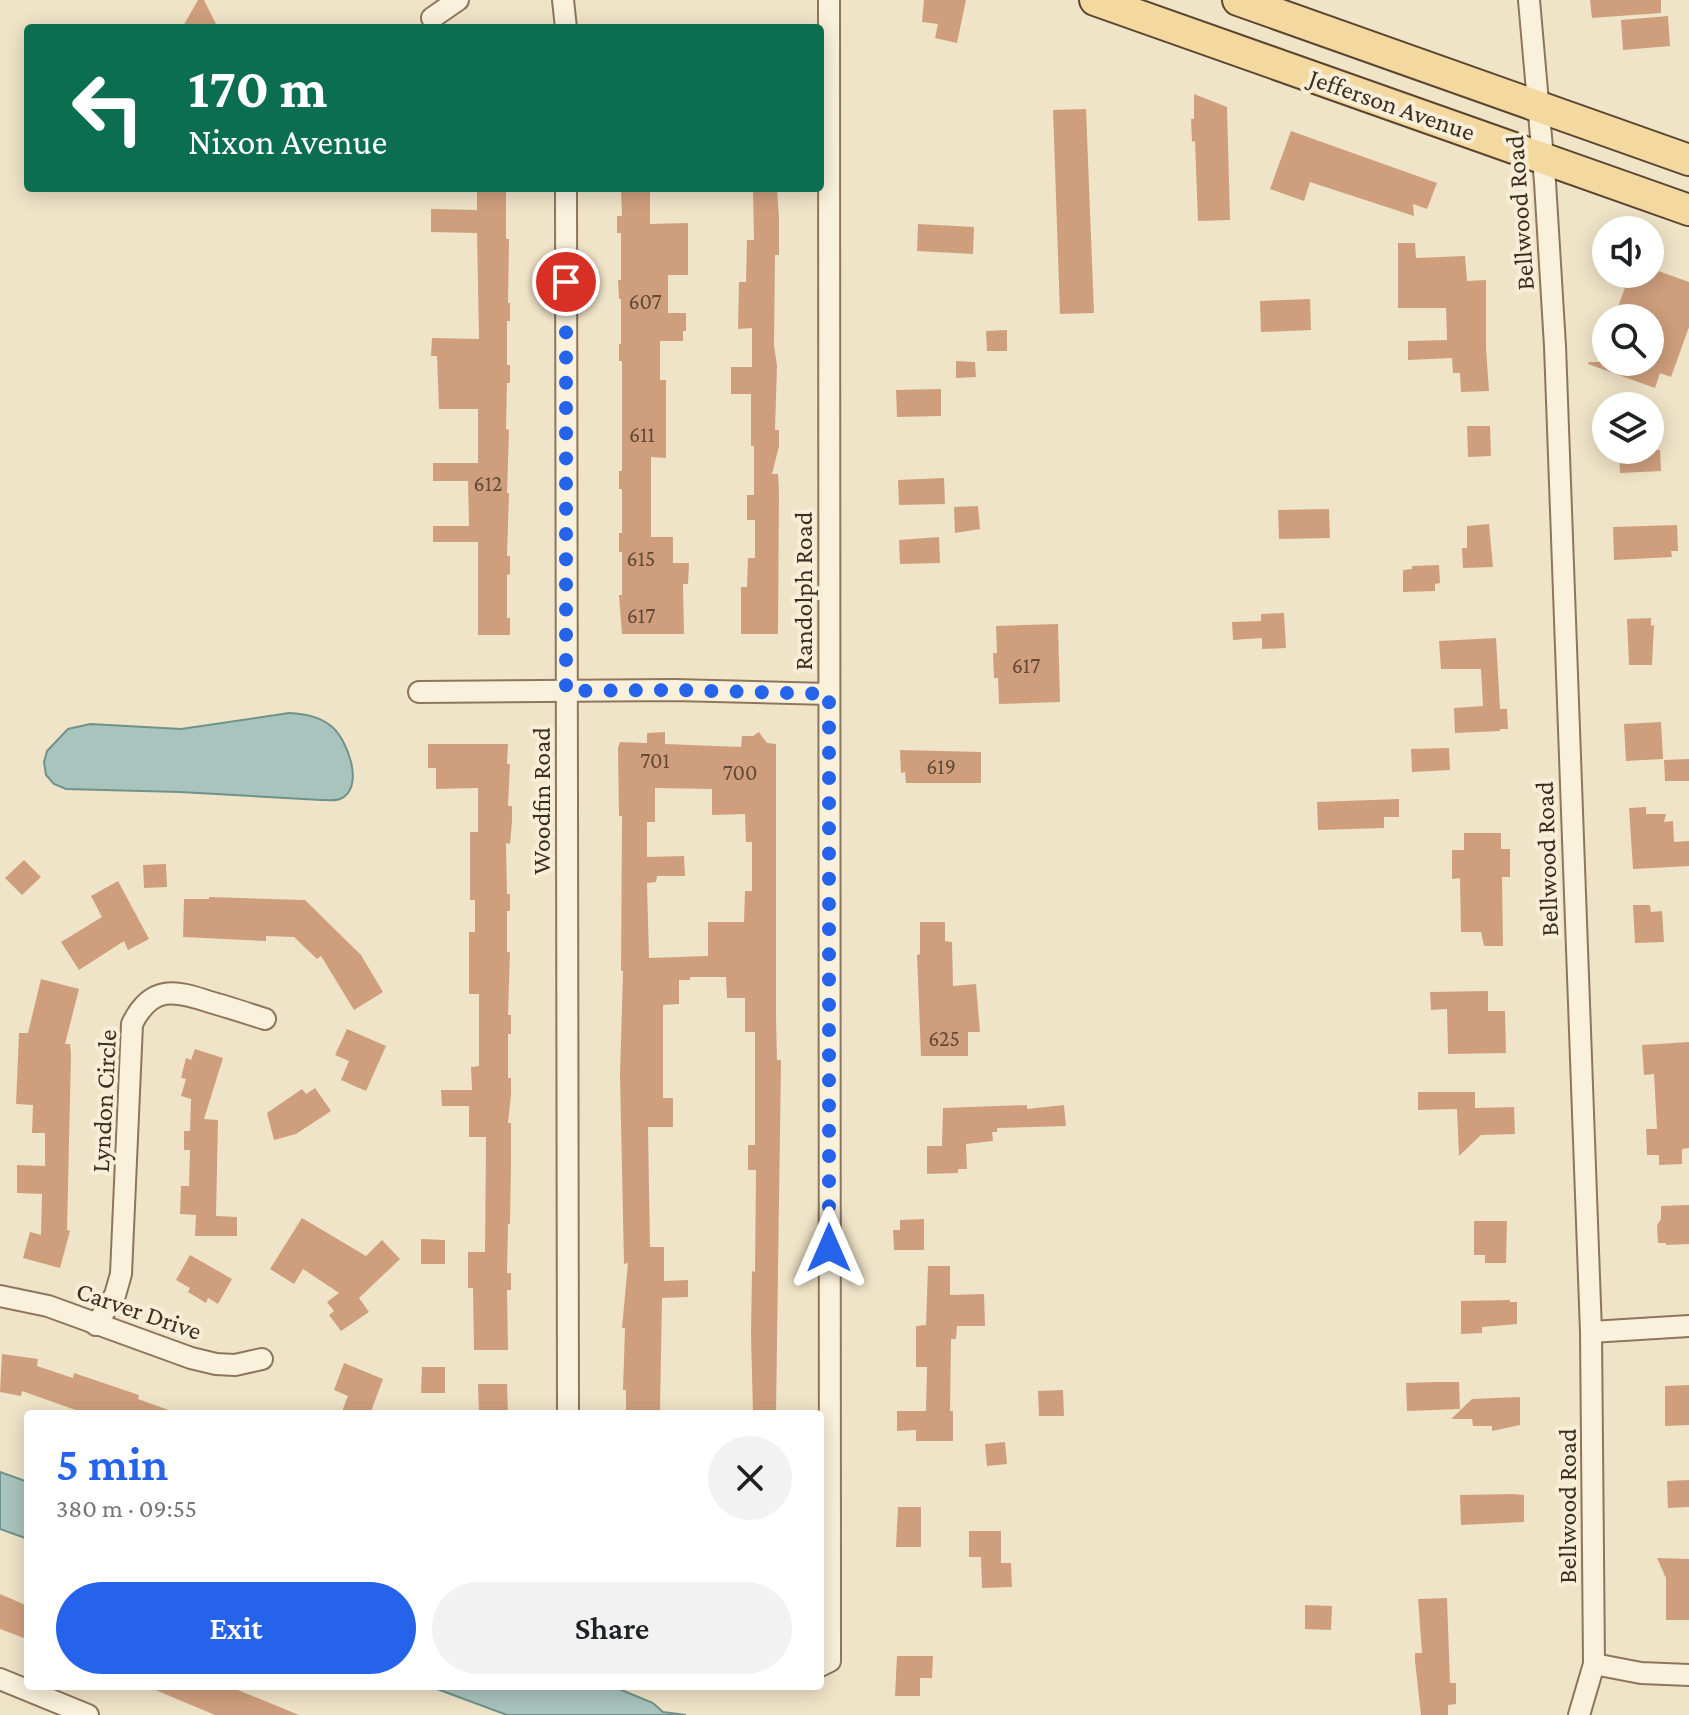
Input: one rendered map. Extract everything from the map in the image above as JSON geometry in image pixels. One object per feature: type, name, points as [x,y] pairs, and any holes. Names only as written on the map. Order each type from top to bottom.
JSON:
[{"type":"main road","name":"Jefferson Avenue","points":[[1095,0],[1689,210]]},
{"type":"main road","name":"Jefferson Avenue","points":[[1238,0],[1689,160]]},
{"type":"street","points":[[441,0],[432,18],[458,0]]},
{"type":"street","points":[[563,0],[566,24]]},
{"type":"street","name":"Randolph Road","points":[[825,1664],[829,0]]},
{"type":"street","name":"Bellwood Road","points":[[1529,0],[1555,346],[1591,1332],[1594,1664],[1579,1715]]},
{"type":"street","name":"Woodfin Road","points":[[566,192],[568,1410]]},
{"type":"street","points":[[419,692],[675,690],[829,694]]},
{"type":"street","name":"Lyndon Circle","points":[[96,1325],[115,1295],[121,1274],[132,1024],[139,1011],[149,1000],[166,993],[181,992],[265,1019]]},
{"type":"street","name":"Carver Drive","points":[[0,1296],[48,1306],[216,1364],[235,1365],[262,1359]]},
{"type":"street","points":[[1591,1332],[1689,1326]]},
{"type":"street","points":[[1594,1664],[1641,1673],[1689,1675]]},
{"type":"street","points":[[0,1679],[24,1689]]},
{"type":"street","points":[[27,1690],[88,1715]]},
{"type":"water","points":[[289,713],[321,720],[331,726],[343,741],[353,774],[348,793],[340,799],[66,789],[54,784],[46,775],[44,762],[47,751],[68,729],[90,724],[181,729]]},
{"type":"water","points":[[0,1472],[24,1481],[24,1538],[0,1529]]},
{"type":"water","points":[[440,1690],[622,1690],[653,1703],[663,1712],[686,1715],[507,1715]]},
{"type":"building","points":[[198,0],[204,0],[216,24],[184,24]]},
{"type":"building","points":[[924,0],[966,0],[957,43],[935,38],[938,24],[922,22]]},
{"type":"building","points":[[1590,0],[1661,0],[1661,13],[1592,18]]},
{"type":"building","points":[[1668,16],[1670,46],[1623,50],[1621,20]]},
{"type":"building","points":[[1194,94],[1227,107],[1230,220],[1198,221],[1195,141],[1192,142],[1191,119],[1194,119]]},
{"type":"building","points":[[1086,109],[1094,313],[1060,314],[1053,110]]},
{"type":"building","points":[[1291,131],[1437,183],[1427,209],[1413,204],[1414,216],[1310,182],[1304,201],[1270,189]]},
{"type":"building","points":[[477,192],[506,192],[510,303],[507,365],[510,365],[510,383],[507,383],[506,429],[509,430],[507,556],[510,556],[510,574],[507,575],[507,618],[510,618],[510,635],[478,635],[478,542],[433,542],[433,526],[469,526],[468,481],[433,481],[433,463],[478,463],[478,409],[439,409],[437,356],[431,356],[432,338],[479,339],[477,233],[431,232],[431,209],[477,210]]},
{"type":"building","points":[[621,192],[650,192],[650,224],[688,223],[688,275],[668,275],[668,313],[686,313],[686,331],[683,331],[683,341],[660,341],[660,380],[666,380],[666,458],[651,457],[651,537],[673,537],[673,563],[689,563],[688,584],[683,584],[684,634],[622,634],[619,595],[622,595],[622,552],[619,552],[619,533],[622,533],[622,489],[619,489],[619,471],[622,471],[622,361],[619,361],[621,299],[618,280],[621,280],[621,233],[617,233],[617,216],[622,216]]},
{"type":"building","points":[[753,192],[777,192],[779,255],[775,255],[774,345],[777,366],[775,430],[779,430],[779,446],[772,474],[778,474],[779,493],[778,634],[741,634],[741,587],[747,587],[748,558],[755,558],[755,520],[747,520],[747,495],[754,495],[754,446],[751,446],[751,394],[731,394],[731,367],[752,367],[752,328],[738,329],[739,282],[746,282],[747,240],[754,240]]},
{"type":"building","points":[[918,224],[974,227],[973,254],[917,251]]},
{"type":"building","points":[[1398,243],[1415,243],[1416,258],[1465,256],[1467,281],[1486,280],[1489,391],[1461,392],[1460,373],[1453,373],[1452,358],[1408,360],[1408,341],[1447,340],[1446,308],[1398,308]]},
{"type":"building","points":[[1664,273],[1689,282],[1689,327],[1671,377],[1664,374],[1664,304],[1619,304],[1625,288],[1664,288]]},
{"type":"building","points":[[1310,299],[1311,330],[1261,332],[1260,301]]},
{"type":"building","points":[[1007,330],[1007,351],[987,351],[986,331]]},
{"type":"building","points":[[956,361],[975,362],[976,377],[956,378]]},
{"type":"building","points":[[1622,376],[1659,376],[1655,388]]},
{"type":"building","points":[[941,389],[941,416],[897,417],[896,390]]},
{"type":"building","points":[[1467,426],[1490,426],[1491,456],[1468,457]]},
{"type":"building","points":[[1620,464],[1661,464],[1661,471],[1620,473]]},
{"type":"building","points":[[944,478],[945,504],[899,505],[898,480]]},
{"type":"building","points":[[978,506],[980,529],[955,533],[954,507]]},
{"type":"building","points":[[1329,509],[1330,538],[1279,539],[1278,510]]},
{"type":"building","points":[[1489,524],[1493,567],[1463,568],[1462,548],[1467,548],[1467,526]]},
{"type":"building","points":[[1677,525],[1678,551],[1671,551],[1672,557],[1614,560],[1613,527]]},
{"type":"building","points":[[939,537],[940,563],[900,564],[899,540]]},
{"type":"building","points":[[1439,565],[1440,583],[1435,584],[1435,591],[1403,592],[1403,570],[1412,569],[1412,566]]},
{"type":"building","points":[[1284,613],[1286,648],[1262,649],[1262,638],[1233,640],[1232,622],[1261,621],[1261,614]]},
{"type":"building","points":[[1651,618],[1651,626],[1654,625],[1652,665],[1629,665],[1627,619]]},
{"type":"building","points":[[1058,624],[1060,702],[999,704],[993,653],[997,653],[996,626]]},
{"type":"building","points":[[1496,638],[1500,709],[1507,709],[1508,729],[1455,733],[1454,708],[1483,706],[1481,669],[1441,669],[1439,641]]},
{"type":"building","points":[[1661,722],[1663,759],[1626,761],[1624,724]]},
{"type":"building","points":[[665,732],[665,744],[741,747],[742,736],[753,736],[759,732],[767,743],[776,744],[776,1016],[777,1060],[781,1060],[776,1410],[753,1410],[751,1335],[756,1170],[748,1170],[748,1145],[755,1145],[755,1032],[745,1032],[745,998],[727,998],[726,977],[690,977],[690,980],[679,980],[679,1004],[663,1005],[663,1098],[673,1098],[673,1127],[648,1127],[650,1247],[664,1247],[664,1281],[688,1280],[688,1297],[662,1298],[660,1410],[626,1410],[626,1390],[623,1390],[625,1328],[622,1328],[628,1263],[624,1264],[620,1076],[623,971],[622,816],[619,816],[618,748],[620,742],[647,743],[647,733]],"holes":[[[655,788],[712,789],[712,815],[745,814],[746,842],[752,842],[752,891],[745,891],[744,922],[708,922],[708,956],[649,958],[647,883],[656,882],[657,876],[685,876],[684,856],[647,857],[647,822],[655,822]]]},
{"type":"building","points":[[428,744],[508,744],[508,806],[512,806],[512,822],[510,844],[506,843],[507,894],[510,894],[510,911],[507,911],[507,952],[510,952],[508,1015],[511,1015],[511,1034],[508,1034],[511,1161],[507,1273],[511,1273],[511,1290],[507,1290],[508,1350],[474,1350],[473,1288],[468,1288],[468,1252],[485,1252],[486,1137],[469,1137],[469,1106],[442,1106],[441,1090],[472,1090],[471,1067],[479,1066],[479,994],[469,994],[469,932],[475,932],[475,900],[470,900],[470,832],[478,832],[478,788],[436,789],[436,768],[428,768]]},
{"type":"building","points":[[1449,748],[1450,770],[1412,772],[1411,749]]},
{"type":"building","points":[[900,750],[981,752],[981,783],[906,783],[905,772],[901,773]]},
{"type":"building","points":[[1689,759],[1689,781],[1665,781],[1664,760]]},
{"type":"building","points":[[1399,799],[1399,817],[1384,817],[1384,828],[1318,830],[1317,802]]},
{"type":"building","points":[[1646,807],[1646,814],[1666,814],[1664,822],[1673,821],[1674,842],[1689,841],[1689,866],[1633,869],[1629,808]]},
{"type":"building","points":[[1464,833],[1501,833],[1501,849],[1510,849],[1510,877],[1502,877],[1503,946],[1484,946],[1481,932],[1461,932],[1460,878],[1452,879],[1452,850],[1464,850]]},
{"type":"building","points":[[24,860],[41,877],[22,895],[5,878]]},
{"type":"building","points":[[166,864],[167,887],[144,888],[143,865]]},
{"type":"building","points":[[118,881],[149,939],[128,950],[124,941],[79,970],[61,942],[102,917],[91,896]]},
{"type":"building","points":[[184,899],[305,900],[361,955],[383,992],[354,1010],[321,956],[317,959],[294,937],[266,936],[266,941],[183,937]]},
{"type":"building","points":[[1633,905],[1650,905],[1651,912],[1662,911],[1664,942],[1635,943]]},
{"type":"building","points":[[920,922],[945,922],[945,941],[952,942],[953,986],[976,984],[980,1032],[968,1032],[968,1056],[921,1056],[917,955],[920,954]]},
{"type":"building","points":[[41,979],[79,989],[65,1044],[70,1044],[71,1055],[67,1230],[70,1231],[60,1268],[23,1258],[30,1232],[41,1235],[42,1194],[17,1193],[17,1165],[45,1166],[45,1133],[32,1133],[33,1105],[16,1104],[19,1033],[28,1033]]},
{"type":"building","points":[[1488,991],[1488,1011],[1505,1011],[1506,1053],[1448,1054],[1447,1009],[1431,1010],[1430,992]]},
{"type":"building","points":[[347,1029],[386,1046],[366,1091],[341,1080],[349,1061],[335,1055]]},
{"type":"building","points":[[1689,1042],[1689,1148],[1682,1149],[1682,1164],[1659,1165],[1659,1155],[1647,1155],[1646,1129],[1657,1129],[1654,1074],[1644,1075],[1642,1045]]},
{"type":"building","points":[[195,1049],[223,1058],[204,1119],[218,1120],[216,1216],[237,1217],[237,1236],[195,1236],[196,1215],[180,1214],[181,1186],[189,1186],[190,1150],[184,1150],[184,1131],[190,1131],[191,1099],[181,1096],[186,1079],[181,1078],[186,1058],[191,1060]]},
{"type":"building","points":[[315,1088],[331,1111],[296,1134],[274,1140],[267,1113],[302,1089],[306,1094]]},
{"type":"building","points":[[1418,1092],[1475,1092],[1475,1108],[1514,1107],[1515,1134],[1481,1135],[1459,1156],[1457,1109],[1418,1110]]},
{"type":"building","points":[[1027,1105],[1027,1109],[1064,1105],[1066,1126],[997,1128],[997,1132],[992,1132],[993,1141],[966,1144],[967,1169],[958,1169],[958,1173],[927,1174],[927,1146],[942,1146],[943,1108]]},
{"type":"building","points":[[1689,1205],[1689,1244],[1658,1243],[1657,1225],[1661,1219],[1661,1206]]},
{"type":"building","points":[[302,1218],[366,1256],[382,1240],[400,1259],[359,1298],[369,1312],[341,1331],[329,1315],[334,1311],[327,1302],[339,1293],[303,1269],[294,1284],[270,1269]]},
{"type":"building","points":[[924,1219],[924,1250],[894,1250],[893,1230],[900,1230],[900,1220]]},
{"type":"building","points":[[1474,1221],[1507,1221],[1506,1263],[1485,1263],[1485,1255],[1474,1255]]},
{"type":"building","points":[[421,1239],[445,1240],[445,1264],[421,1264]]},
{"type":"building","points":[[190,1255],[232,1279],[218,1304],[208,1298],[206,1303],[176,1280]]},
{"type":"building","points":[[928,1266],[950,1266],[950,1295],[984,1294],[985,1326],[957,1326],[956,1339],[951,1339],[950,1411],[953,1411],[953,1441],[916,1441],[916,1430],[897,1431],[897,1411],[926,1411],[927,1367],[916,1367],[916,1326],[926,1325]]},
{"type":"building","points":[[1461,1301],[1517,1302],[1517,1324],[1482,1327],[1482,1333],[1461,1334]]},
{"type":"building","points":[[2,1354],[38,1359],[37,1366],[73,1378],[74,1373],[139,1395],[138,1399],[168,1410],[76,1410],[22,1391],[21,1396],[0,1392]]},
{"type":"building","points":[[344,1363],[383,1379],[371,1410],[343,1410],[348,1396],[334,1390]]},
{"type":"building","points":[[422,1367],[445,1367],[445,1393],[421,1393]]},
{"type":"building","points":[[1459,1382],[1460,1409],[1407,1411],[1406,1383]]},
{"type":"building","points":[[478,1384],[507,1384],[508,1410],[479,1410]]},
{"type":"building","points":[[1689,1385],[1689,1425],[1665,1426],[1665,1386]]},
{"type":"building","points":[[1063,1390],[1064,1416],[1039,1416],[1038,1391]]},
{"type":"building","points":[[1520,1397],[1520,1425],[1492,1431],[1492,1426],[1473,1426],[1472,1419],[1451,1419],[1472,1399]]},
{"type":"building","points":[[1005,1442],[1007,1464],[987,1466],[985,1444]]},
{"type":"building","points":[[1689,1480],[1689,1507],[1668,1508],[1667,1481]]},
{"type":"building","points":[[1460,1495],[1524,1495],[1524,1522],[1461,1525]]},
{"type":"building","points":[[898,1507],[921,1507],[921,1547],[896,1547]]},
{"type":"building","points":[[969,1531],[1001,1531],[1001,1563],[1011,1563],[1012,1587],[982,1588],[981,1557],[969,1557]]},
{"type":"building","points":[[1657,1558],[1689,1559],[1689,1620],[1666,1620],[1666,1578]]},
{"type":"building","points":[[0,1594],[24,1604],[24,1638],[0,1629]]},
{"type":"building","points":[[1447,1598],[1450,1683],[1456,1683],[1456,1704],[1448,1705],[1448,1715],[1421,1715],[1415,1661],[1415,1653],[1422,1653],[1418,1599]]},
{"type":"building","points":[[1305,1605],[1332,1606],[1331,1630],[1305,1629]]},
{"type":"building","points":[[897,1656],[933,1656],[932,1678],[920,1678],[920,1696],[895,1696]]},
{"type":"building","points":[[156,1690],[238,1690],[299,1715],[215,1715]]},
{"type":"route","points":[[566,282],[566,691],[829,694],[829,1248]]}]
